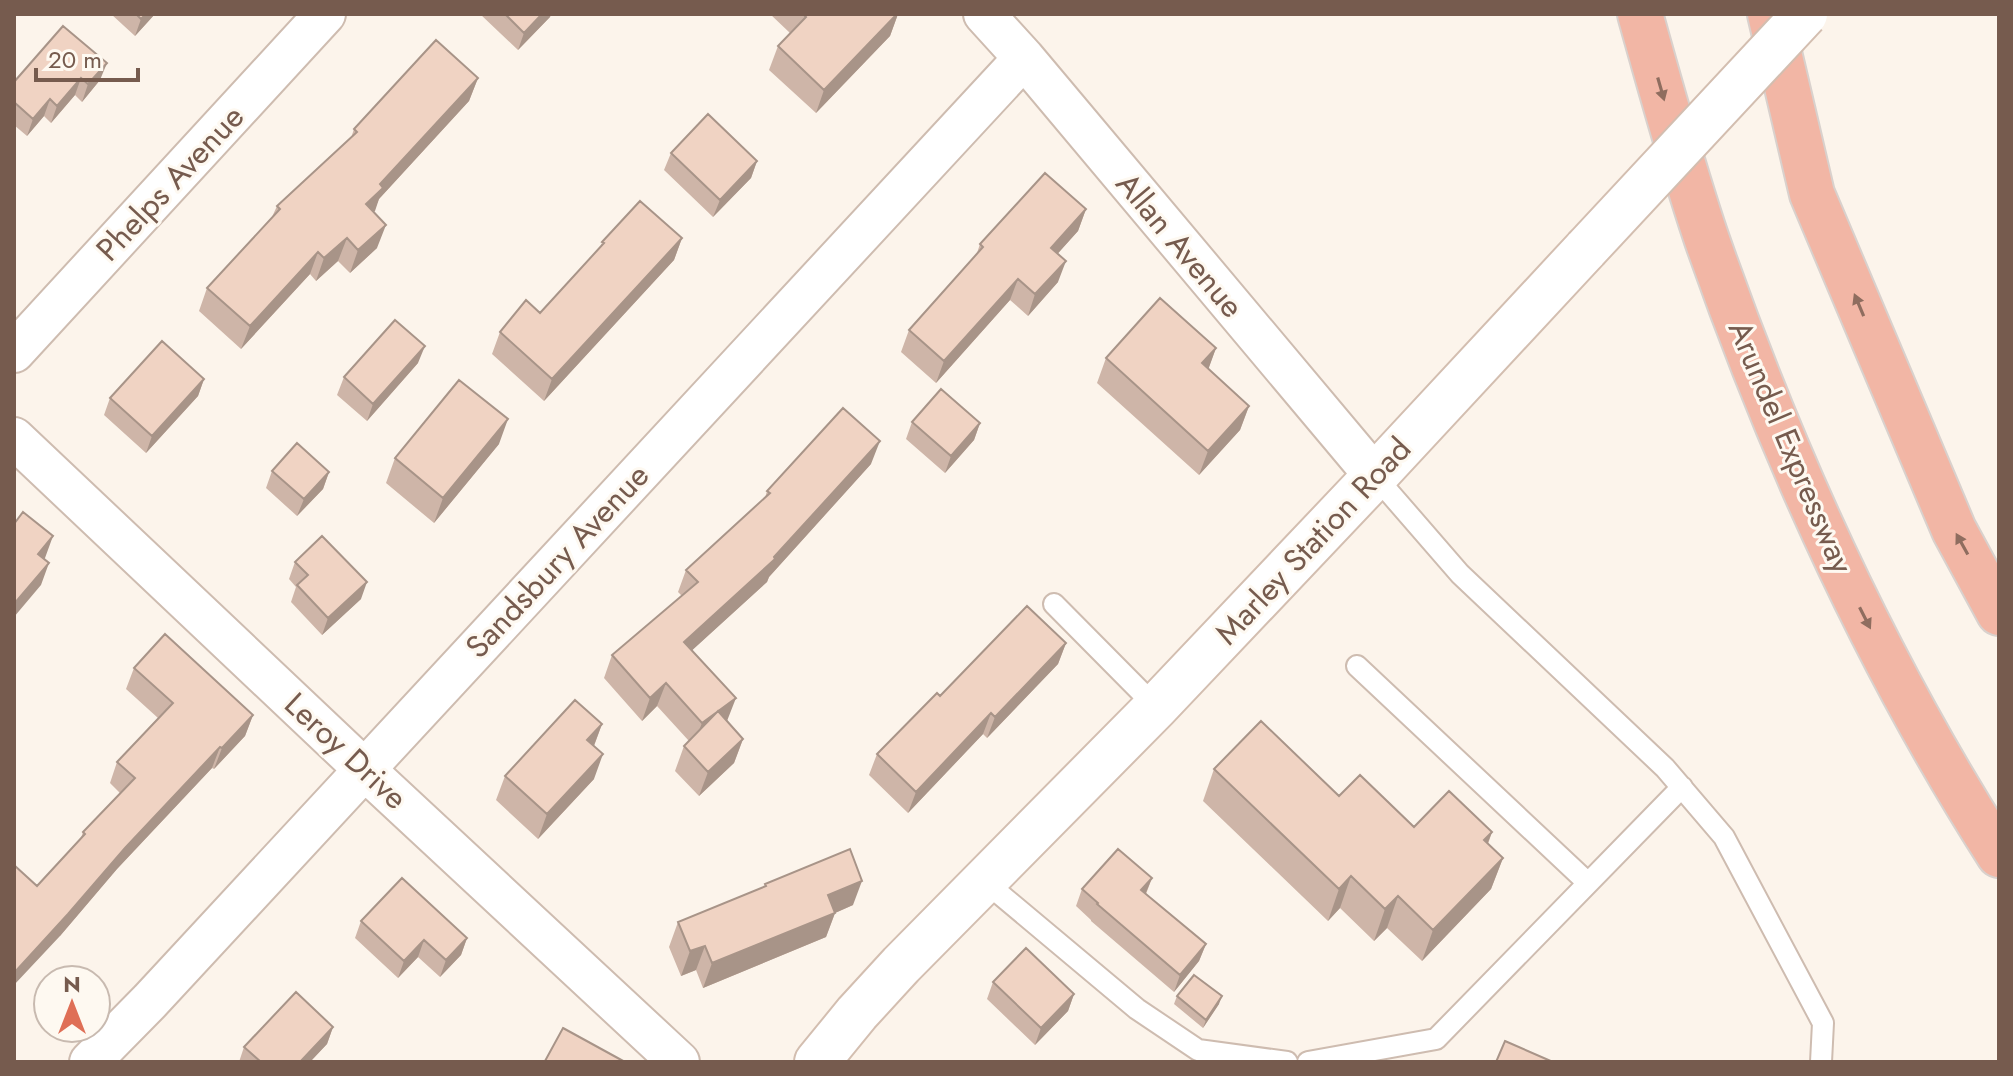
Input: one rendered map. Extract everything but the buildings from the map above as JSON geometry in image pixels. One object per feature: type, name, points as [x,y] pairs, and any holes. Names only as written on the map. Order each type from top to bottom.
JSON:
[{"type":"highway","name":"Arundel Expressway","points":[[1640,14],[1707,238],[1786,450],[1881,651],[1932,747],[1999,855]]},
{"type":"highway","points":[[1770,14],[1812,194],[1954,530],[1999,613]]},
{"type":"main road","name":"Marley Station Road","points":[[817,1062],[901,965],[1156,707],[1805,14]]},
{"type":"street","name":"Phelps Avenue","points":[[14,352],[325,14]]},
{"type":"street","name":"Allan Avenue","points":[[984,14],[1375,476]]},
{"type":"street","name":"Sandsbury Avenue","points":[[90,1062],[1024,58]]},
{"type":"street","name":"Leroy Drive","points":[[14,438],[679,1062]]},
{"type":"lane","points":[[1375,476],[1460,574],[1665,768],[1724,837],[1823,1023],[1821,1062]]},
{"type":"lane","points":[[1054,604],[1156,707]]},
{"type":"lane","points":[[1357,666],[1588,883]]},
{"type":"lane","points":[[1308,1062],[1436,1039],[1682,787]]},
{"type":"lane","points":[[983,880],[1137,1009],[1198,1050],[1287,1062]]}]
